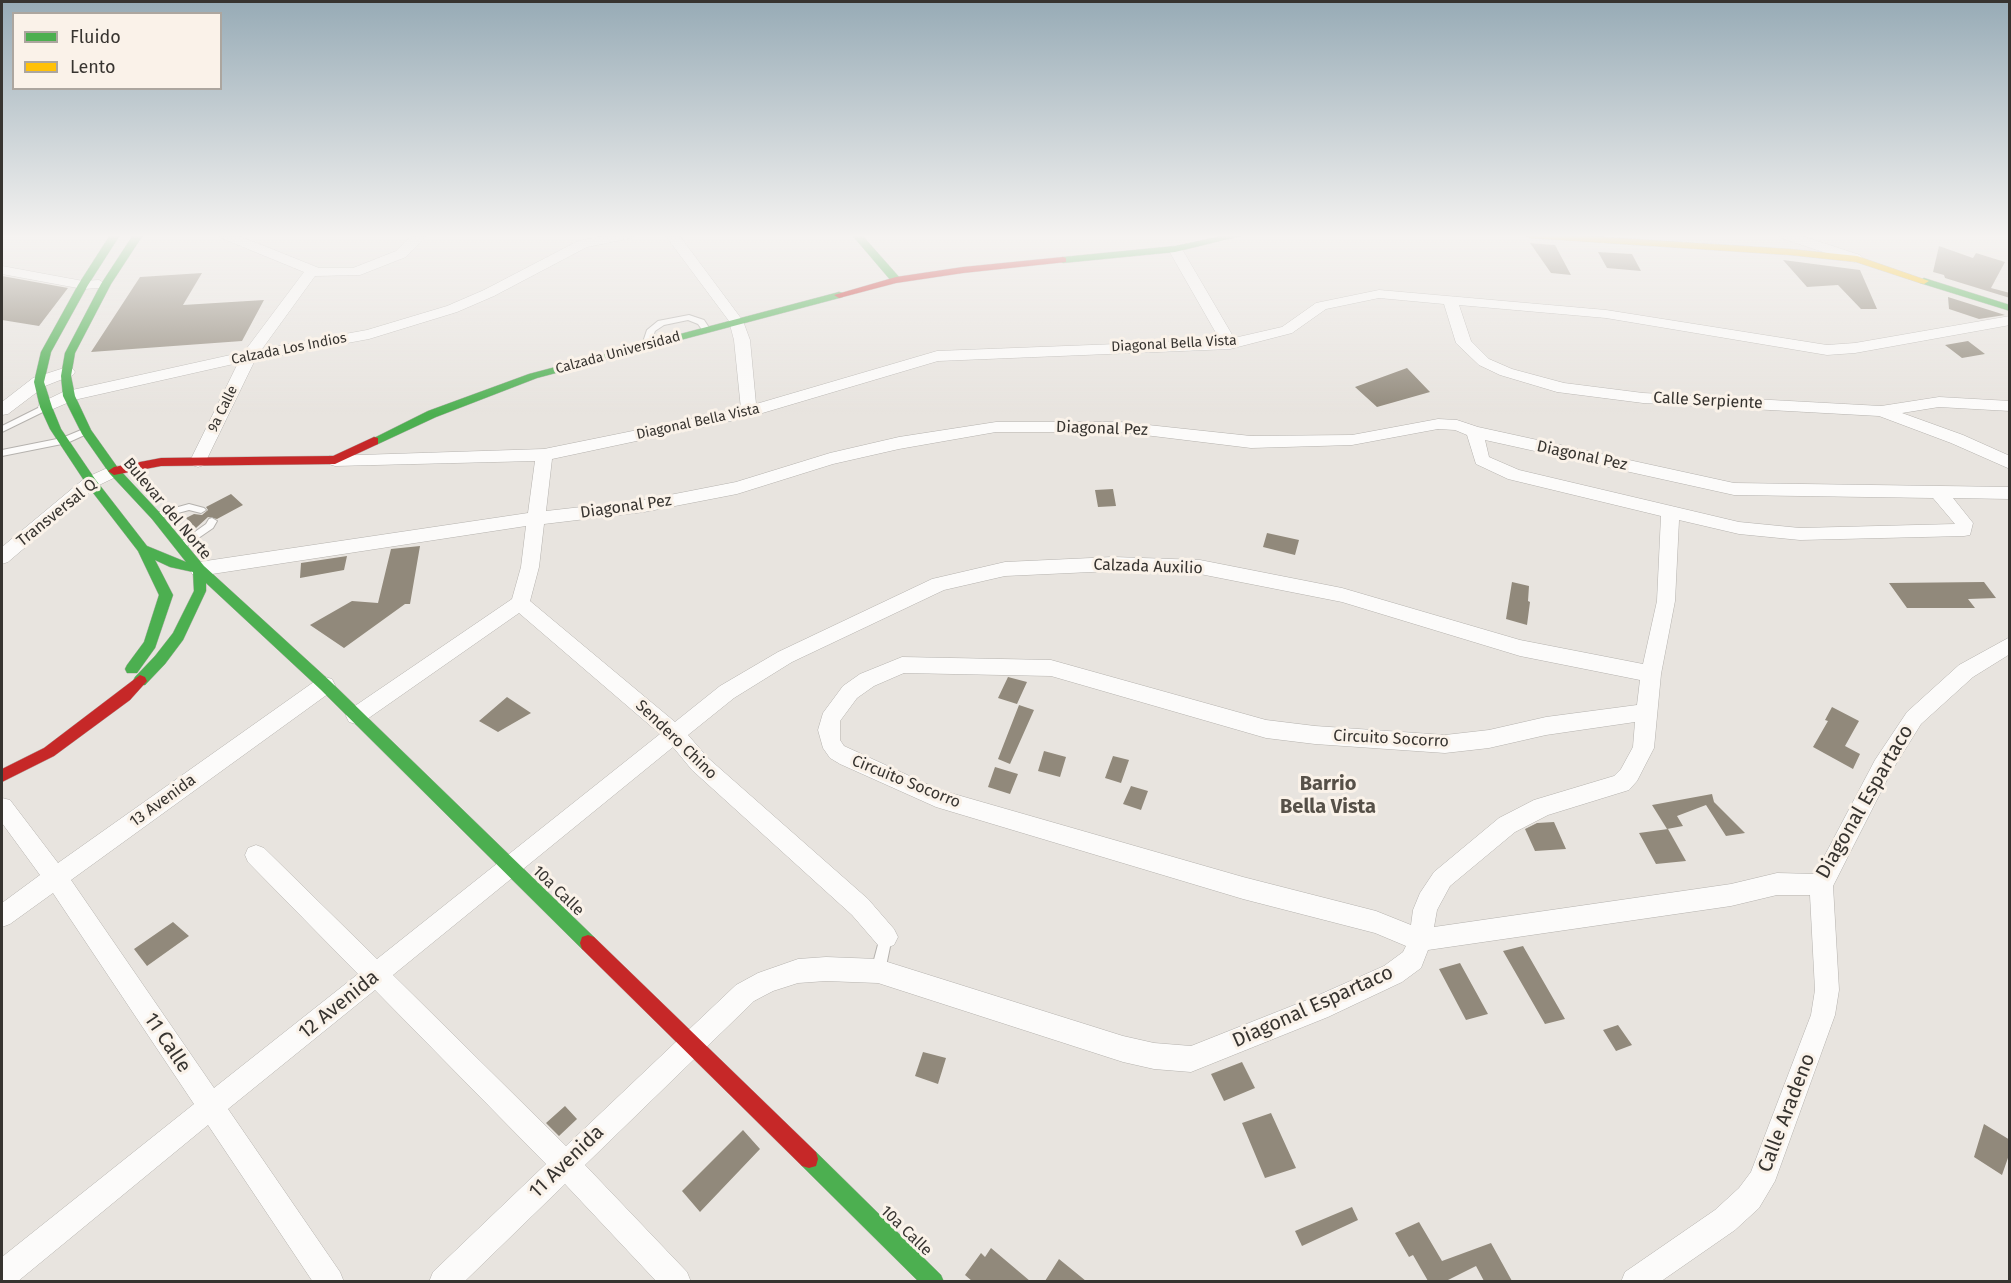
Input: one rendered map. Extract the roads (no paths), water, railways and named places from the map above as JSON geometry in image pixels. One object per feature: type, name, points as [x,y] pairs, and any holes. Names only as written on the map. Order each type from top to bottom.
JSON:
[{"type":"street","points":[[22,750],[43,741],[94,708],[127,675],[150,644],[166,596],[143,549],[91,482],[64,441],[46,407],[39,382],[46,352],[78,295]]},
{"type":"street","name":"Bulevar del Norte","points":[[2,776],[49,752],[96,720],[125,696],[160,660],[178,636],[201,591],[199,569],[156,516],[114,471],[88,435],[69,396],[67,372],[70,354],[100,295]]},
{"type":"street","name":"9a Calle","points":[[198,462],[249,356],[294,295]]},
{"type":"street","name":"Calzada Los Indios","points":[[46,407],[69,396],[249,356],[369,334],[452,309],[483,295]]},
{"type":"street","points":[[717,295],[736,321],[742,340],[749,412]]},
{"type":"street","name":"Calzada Universidad","points":[[114,471],[161,462],[335,460],[432,414],[533,376],[838,295]]},
{"type":"street","points":[[1202,295],[1230,344]]},
{"type":"street","name":"Diagonal Bella Vista","points":[[335,460],[544,455],[749,412],[942,356],[1230,344],[1287,330],[1321,306],[1374,295]]},
{"type":"street","name":"Diagonal Bella Vista","points":[[1389,295],[1606,314],[1827,350],[1855,348],[2010,320]]},
{"type":"street","points":[[1969,295],[2010,308]]},
{"type":"street","name":"Calle Serpiente","points":[[1450,300],[1464,343],[1484,362],[1506,372],[1563,388],[1643,398],[1881,411],[1939,402],[2010,406]]},
{"type":"street","points":[[2,410],[39,382],[67,372]]},
{"type":"street","points":[[1881,411],[1957,439],[2010,463]]},
{"type":"street","name":"Diagonal Pez","points":[[199,569],[481,525],[644,507],[737,488],[830,459],[899,443],[996,427],[1120,427],[1251,442],[1352,440],[1438,424],[1456,425],[1474,432],[1734,489],[2010,494]]},
{"type":"street","points":[[1474,432],[1482,460],[1515,475],[1739,528],[1800,534],[1964,530],[1964,524],[1938,492]]},
{"type":"street","points":[[88,435],[114,450]]},
{"type":"street","points":[[130,455],[161,462]]},
{"type":"street","points":[[356,716],[519,603],[530,567],[544,455]]},
{"type":"street","name":"Transversal Q","points":[[2,557],[91,482],[114,471]]},
{"type":"street","points":[[1420,940],[1425,910],[1432,893],[1442,879],[1487,840],[1507,825],[1542,807],[1621,783],[1629,775],[1643,748],[1651,674],[1666,602],[1670,513]]},
{"type":"street","name":"10a Calle","points":[[143,549],[175,564],[199,569],[325,685],[934,1281]]},
{"type":"street","name":"Calzada Auxilio","points":[[675,734],[727,692],[795,652],[939,585],[1005,569],[1113,564],[1200,567],[1342,595],[1520,648],[1651,674]]},
{"type":"street","name":"Sendero Chino","points":[[519,603],[675,734],[700,764],[860,907],[886,937]]},
{"type":"street","name":"Diagonal Espartaco","points":[[691,1044],[745,993],[767,981],[798,971],[826,969],[878,971],[1123,1049],[1154,1056],[1191,1059],[1319,1008],[1393,974],[1412,960],[1420,940],[1731,895],[1777,884],[1821,885],[1882,766],[1914,718],[1966,671],[2010,644]]},
{"type":"street","name":"Circuito Socorro","points":[[1420,940],[1376,922],[1243,888],[936,798],[847,759],[837,752],[830,742],[828,730],[830,719],[850,692],[867,680],[902,665],[932,664],[1051,668],[1266,729],[1315,735],[1445,744],[1489,739],[1546,726],[1647,712]]},
{"type":"street","name":"13 Avenida","points":[[2,916],[325,685]]},
{"type":"street","name":"12 Avenida","points":[[2,1275],[675,734]]},
{"type":"street","name":"11 Calle","points":[[2,807],[10,835],[56,878],[330,1281]]},
{"type":"street","points":[[256,855],[345,947],[378,974],[677,1281]]},
{"type":"street","name":"Calle Aradeno","points":[[1635,1281],[1725,1220],[1749,1198],[1761,1181],[1823,1015],[1827,990],[1821,885]]},
{"type":"street","name":"11 Avenida","points":[[442,1281],[691,1044]]},
{"type":"lane","points":[[2,429],[46,407]]},
{"type":"lane","points":[[2,453],[88,435]]},
{"type":"lane","points":[[156,516],[189,507],[201,510]]},
{"type":"lane","points":[[182,546],[210,526],[212,521]]},
{"type":"lane","name":"Sendero Chino","points":[[878,971],[886,937]]},
{"type":"district","name":"Barrio Bella Vista","points":[[1328,796]]}]
